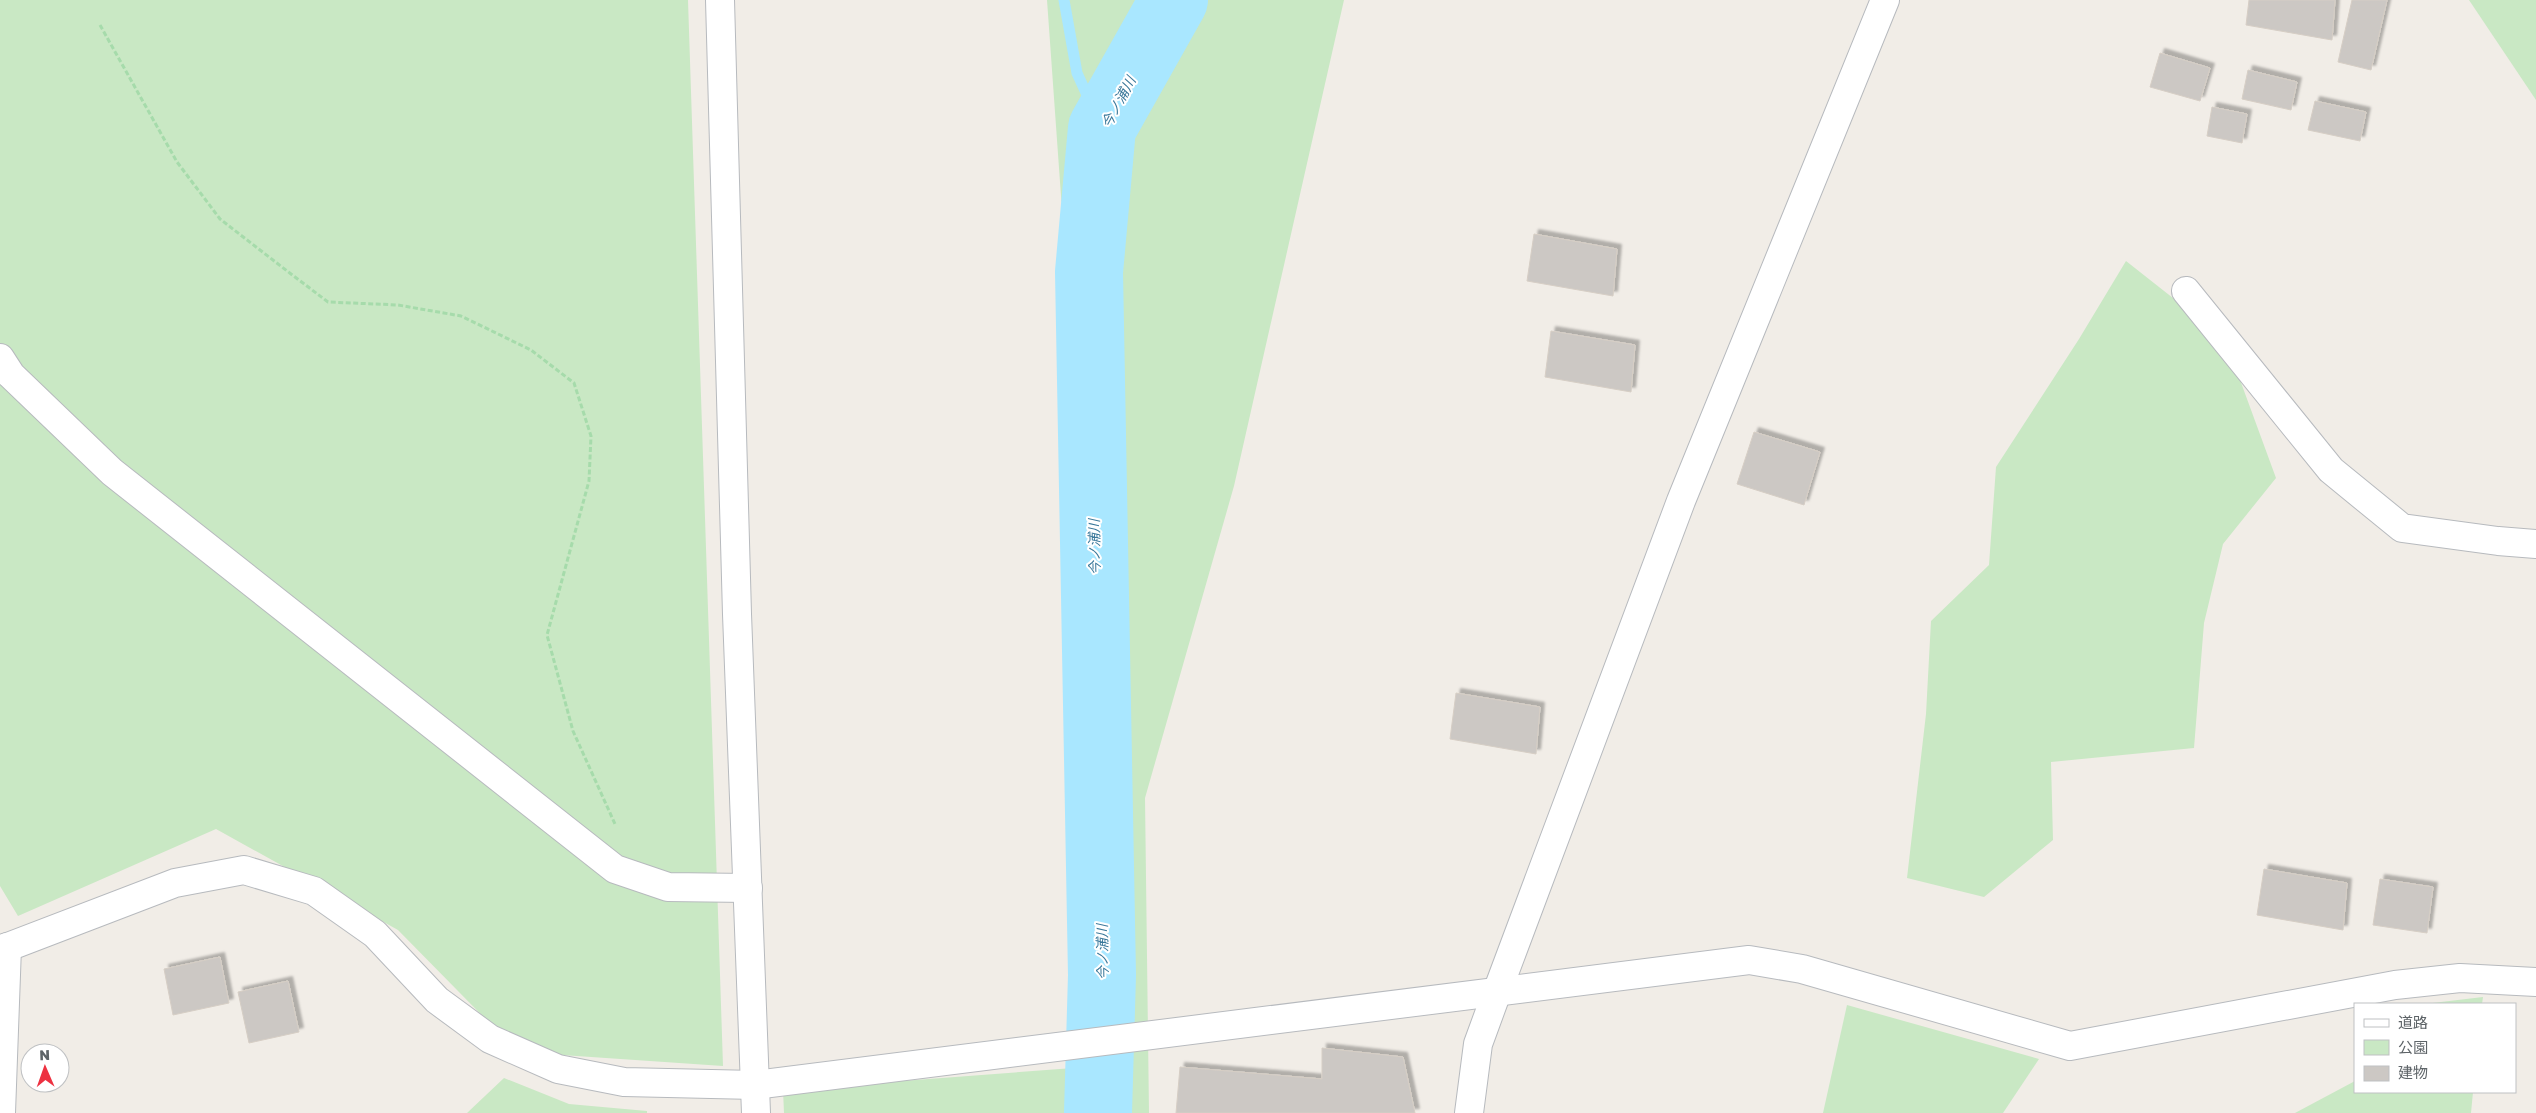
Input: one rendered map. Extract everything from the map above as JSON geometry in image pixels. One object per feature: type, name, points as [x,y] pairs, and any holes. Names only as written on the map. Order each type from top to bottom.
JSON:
[{"type":"street","points":[[720,0],[737,614],[756,1113]]},
{"type":"street","points":[[1468,1113],[1478,1044],[1497,992],[1681,501],[1885,0]]},
{"type":"street","points":[[2186,291],[2331,470],[2402,528],[2498,541],[2536,544]]},
{"type":"street","points":[[0,358],[11,375],[112,472],[614,869],[668,887],[748,888]]},
{"type":"street","points":[[1,1113],[4,948],[175,884],[244,870],[314,891],[375,934],[437,1000],[490,1039],[558,1069],[624,1082],[755,1085],[1749,960],[1802,969],[2070,1046],[2395,985],[2460,978],[2536,982]]},
{"type":"path","points":[[100,25],[177,162],[220,219],[328,302],[398,305],[461,316],[531,350],[574,383],[591,436],[588,481],[547,635],[574,731],[615,826]]},
{"type":"green space","points":[[0,0],[688,0],[723,1066],[518,1052],[398,930],[216,829],[18,916],[0,886]]},
{"type":"green space","points":[[1047,0],[1344,0],[1234,486],[1145,798],[1149,1113],[784,1113],[783,1090],[1100,1066],[1072,574],[1065,252]]},
{"type":"green space","points":[[2469,0],[2536,0],[2536,100]]},
{"type":"green space","points":[[2126,261],[2225,339],[2276,478],[2223,544],[2204,623],[2194,748],[2051,762],[2053,840],[1984,897],[1907,878],[1926,714],[1931,621],[1989,565],[1996,467],[2079,339]]},
{"type":"green space","points":[[2483,997],[2482,1003],[2432,1003]]},
{"type":"green space","points":[[1847,1005],[2039,1059],[2003,1113],[1823,1113]]},
{"type":"green space","points":[[504,1078],[569,1104],[647,1111],[647,1113],[467,1113]]},
{"type":"green space","points":[[2354,1082],[2354,1093],[2473,1093],[2471,1113],[2295,1113]]},
{"type":"building","points":[[2249,0],[2335,0],[2332,40],[2246,25]]},
{"type":"building","points":[[2352,0],[2387,0],[2371,70],[2338,62]]},
{"type":"building","points":[[2160,53],[2210,68],[2200,101],[2150,87]]},
{"type":"building","points":[[2248,70],[2297,82],[2291,110],[2242,99]]},
{"type":"building","points":[[2315,101],[2366,112],[2360,141],[2308,130]]},
{"type":"building","points":[[2212,107],[2247,114],[2242,143],[2207,136]]},
{"type":"building","points":[[1534,234],[1617,249],[1613,296],[1527,281]]},
{"type":"building","points":[[1551,331],[1635,345],[1631,392],[1545,377]]},
{"type":"building","points":[[1754,432],[1820,452],[1804,505],[1737,484]]},
{"type":"building","points":[[1456,693],[1540,707],[1536,754],[1450,739]]},
{"type":"building","points":[[2264,869],[2347,883],[2343,930],[2257,915]]},
{"type":"building","points":[[2380,879],[2433,887],[2427,933],[2373,925]]},
{"type":"building","points":[[220,957],[229,1003],[173,1015],[164,969]]},
{"type":"building","points":[[288,981],[299,1032],[249,1043],[238,992]]},
{"type":"building","points":[[1322,1048],[1403,1057],[1415,1113],[1176,1113],[1180,1067],[1322,1079]]},
{"type":"waterway","points":[[1064,0],[1077,73],[1102,128]]},
{"type":"waterway","name":"今ノ浦川","points":[[1098,1113],[1102,975],[1089,272],[1102,128],[1174,0]]}]
